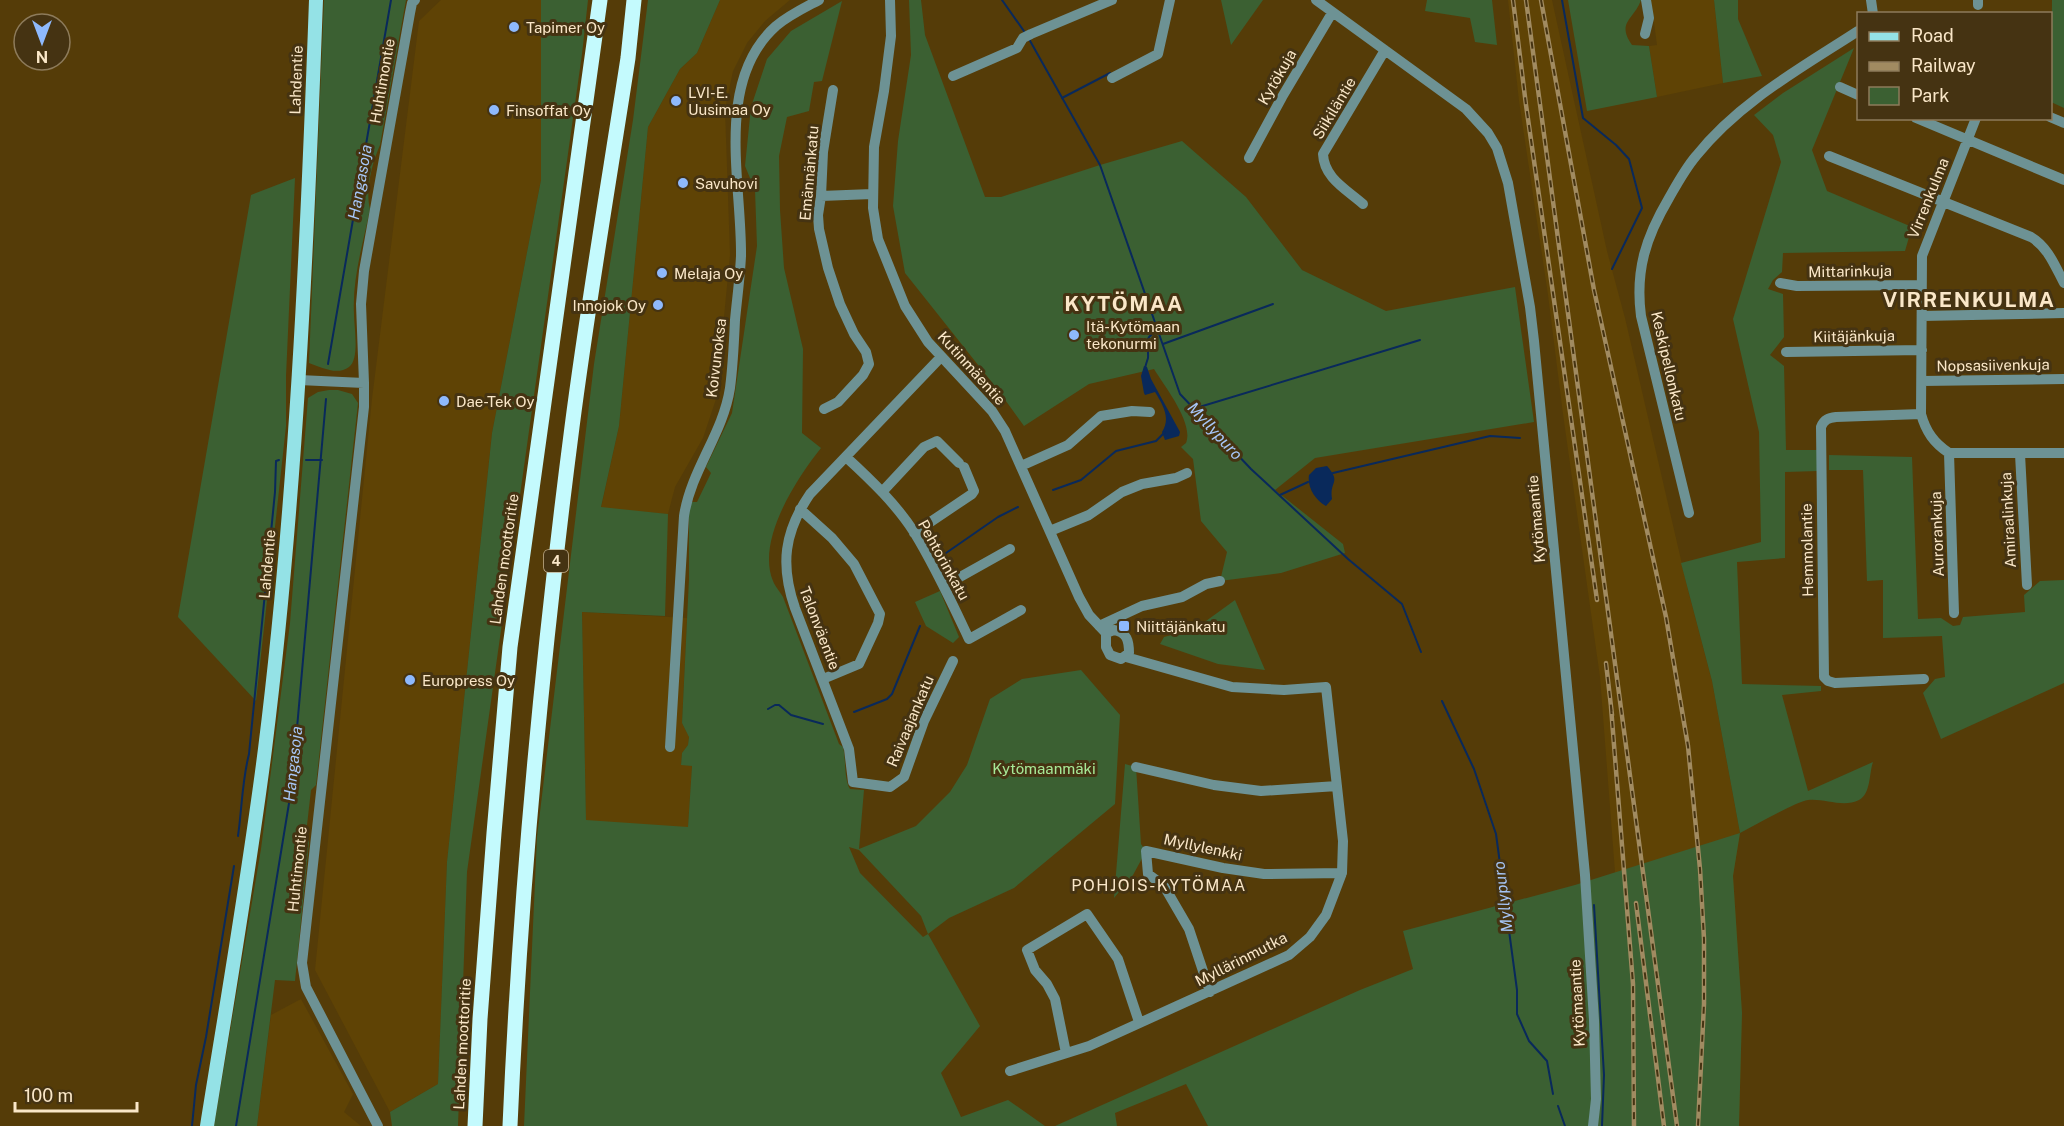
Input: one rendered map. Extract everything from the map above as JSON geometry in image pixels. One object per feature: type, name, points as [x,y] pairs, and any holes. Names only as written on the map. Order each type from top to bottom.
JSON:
[{"type":"highway","name":"Lahden moottoritie","points":[[476,1126],[480,1019],[510,647],[600,0]]},
{"type":"highway","name":"4","points":[[510,1126],[516,983],[545,650],[572,424],[626,70],[634,0]]},
{"type":"main road","name":"Lahdentie","points":[[207,1126],[265,749],[280,615],[299,380],[316,0]]},
{"type":"street","name":"Huhtimontie","points":[[378,1126],[306,987],[302,963],[363,419],[361,304],[364,271],[410,13],[415,0]]},
{"type":"street","name":"Koivunoksa","points":[[670,747],[684,516],[687,499],[722,418],[730,384],[741,256],[736,105],[743,76],[756,50],[775,27],[792,14],[819,0]]},
{"type":"street","name":"Kutinmäentie","points":[[890,0],[891,36],[874,142],[872,194],[878,239],[887,266],[905,306],[928,342],[940,357],[969,384],[992,411],[1005,432],[1079,597],[1089,615],[1102,629],[1110,655],[1121,659],[1126,657],[1232,687],[1284,690],[1326,687]]},
{"type":"street","points":[[953,76],[1017,48],[1027,36],[1113,0]]},
{"type":"street","points":[[1112,78],[1158,54],[1170,0]]},
{"type":"street","name":"Kytömaantie","points":[[1316,0],[1466,109],[1488,132],[1497,148],[1508,183],[1533,330],[1585,874],[1594,1020],[1596,1099],[1593,1126]]},
{"type":"street","points":[[1645,34],[1649,18],[1647,0]]},
{"type":"street","name":"Kytökuja","points":[[1250,158],[1282,97],[1332,13]]},
{"type":"street","name":"Keskipellonkatu","points":[[1689,513],[1641,316],[1640,267],[1648,238],[1654,222],[1683,174],[1721,128],[1751,102],[1857,32]]},
{"type":"street","name":"Siikiläntie","points":[[1363,204],[1329,175],[1323,154],[1385,50]]},
{"type":"street","points":[[1840,87],[1857,95]]},
{"type":"street","name":"Emännänkatu","points":[[824,409],[838,402],[863,375],[869,364],[867,352],[854,334],[840,304],[828,268],[819,229],[823,152],[833,90]]},
{"type":"street","points":[[1921,120],[2064,180]]},
{"type":"street","name":"Virrenkulma","points":[[1949,453],[1937,445],[1925,429],[1921,414],[1922,256],[1975,120]]},
{"type":"street","points":[[1829,156],[1943,200],[2041,243],[2064,283]]},
{"type":"street","points":[[821,196],[872,194]]},
{"type":"street","name":"Mittarinkuja","points":[[1780,283],[1797,286],[1921,285]]},
{"type":"street","points":[[1922,316],[2064,313]]},
{"type":"street","name":"Kiitäjänkuja","points":[[1786,352],[1922,350]]},
{"type":"street","name":"Talonväentie","points":[[853,782],[849,749],[788,588],[786,568],[788,540],[800,509],[810,494],[940,357]]},
{"type":"street","name":"Nopsasiivenkuja","points":[[1922,381],[2064,379]]},
{"type":"street","points":[[299,380],[364,383]]},
{"type":"street","points":[[1021,466],[1068,445],[1101,416],[1132,411],[1150,412]]},
{"type":"street","name":"Hemmolantie","points":[[1921,414],[1836,417],[1827,418],[1823,422],[1821,427],[1821,535],[1824,677],[1835,683],[1924,679]]},
{"type":"street","points":[[882,492],[930,442],[937,441],[962,465],[972,483],[974,491],[972,494],[914,532]]},
{"type":"street","points":[[1949,453],[2064,453]]},
{"type":"street","name":"Aurorankuja","points":[[1949,453],[1954,613]]},
{"type":"street","name":"Amiraalinkuja","points":[[2020,453],[2027,585]]},
{"type":"street","name":"Pehtorinkatu","points":[[846,457],[882,492],[914,532],[944,586],[969,639],[1021,610]]},
{"type":"street","points":[[1050,531],[1089,516],[1122,492],[1142,484],[1176,478],[1187,473]]},
{"type":"street","points":[[800,509],[832,538],[854,564],[880,614],[859,664],[823,679]]},
{"type":"street","points":[[944,586],[1010,549]]},
{"type":"street","points":[[1102,629],[1142,606],[1182,597],[1220,581]]},
{"type":"street","points":[[1102,629],[1114,630],[1126,636],[1129,643],[1129,653],[1126,657]]},
{"type":"street","name":"Raivaajankatu","points":[[853,782],[890,786],[904,777],[924,721],[953,661]]},
{"type":"street","name":"Myllärinmutka","points":[[1010,1071],[1089,1046],[1210,992],[1289,955],[1310,937],[1326,915],[1342,873],[1344,841],[1326,687]]},
{"type":"street","points":[[1136,767],[1214,785],[1261,791],[1337,786]]},
{"type":"street","name":"Myllylenkki","points":[[1210,992],[1189,929],[1164,886],[1148,874],[1146,851],[1222,868],[1263,874],[1342,873]]},
{"type":"street","points":[[1066,1053],[1055,999],[1047,984],[1035,970],[1027,950],[1088,914],[1118,959],[1139,1022]]},
{"type":"shaded area","points":[[441,0],[541,0],[541,180],[492,433],[447,862],[438,1084],[390,1112],[315,970],[372,399],[419,21]]},
{"type":"shaded area","points":[[720,0],[790,0],[765,21],[747,43],[733,71],[725,109],[730,255],[716,399],[703,438],[675,487],[668,514],[601,508],[619,426],[648,127],[680,69],[697,53]]},
{"type":"shaded area","points":[[1508,0],[1552,0],[1607,251],[1712,681],[1740,833],[1733,876],[1742,1013],[1739,1126],[1624,989],[1600,677],[1519,101]]},
{"type":"shaded area","points":[[1651,0],[1714,0],[1723,83],[1657,97],[1649,46],[1657,45]]},
{"type":"shaded area","points":[[582,612],[687,618],[682,723],[689,736],[688,745],[682,753],[681,764],[692,766],[688,828],[586,821]]},
{"type":"shaded area","points":[[301,999],[353,1094],[344,1112],[361,1126],[257,1126],[271,1015]]},
{"type":"green space","points":[[324,0],[406,0],[380,145],[374,160],[369,185],[370,209],[355,288],[354,357],[349,367],[339,371],[309,363]]},
{"type":"green space","points":[[541,0],[588,0],[467,872],[458,1126],[392,1126],[390,1112],[438,1084],[447,862],[492,433],[541,180]]},
{"type":"green space","name":"Kytömaanmäki","points":[[648,0],[720,0],[697,53],[680,69],[648,127],[619,426],[601,507],[668,514],[665,616],[582,612],[586,820],[688,827],[692,766],[681,765],[682,753],[688,745],[689,737],[682,723],[689,579],[689,502],[697,502],[711,473],[706,467],[732,413],[757,246],[755,190],[745,166],[751,107],[767,59],[791,31],[842,1],[822,81],[814,82],[809,111],[787,117],[779,156],[784,268],[803,349],[802,433],[821,448],[801,476],[782,510],[774,529],[769,565],[773,581],[783,597],[839,744],[843,747],[848,785],[850,789],[864,790],[859,849],[916,826],[950,792],[967,765],[990,699],[1022,679],[1081,670],[1120,715],[1115,804],[1014,888],[949,918],[928,934],[980,1026],[941,1073],[961,1117],[1008,1100],[1045,1126],[524,1126],[537,837],[594,364],[633,120]],"holes":[[[849,847],[859,850],[921,916],[928,934],[923,937],[860,873]]]},
{"type":"green space","points":[[909,0],[921,0],[925,35],[985,197],[1001,197],[1182,141],[1246,197],[1302,270],[1386,311],[1515,287],[1534,422],[1315,458],[1275,490],[1343,544],[1345,553],[1281,573],[1220,581],[1227,552],[1201,521],[1193,459],[1181,447],[1186,443],[1186,426],[1177,405],[1154,369],[1089,384],[1024,426],[905,273],[893,206],[898,141],[911,55]]},
{"type":"green space","points":[[1221,0],[1263,0],[1231,45]]},
{"type":"green space","points":[[1427,0],[1492,0],[1497,45],[1475,42],[1470,18],[1425,11]]},
{"type":"green space","points":[[1568,0],[1641,0],[1628,21],[1626,31],[1632,45],[1649,46],[1657,97],[1587,111]]},
{"type":"green space","points":[[1714,0],[1738,0],[1738,19],[1762,76],[1723,83]]},
{"type":"green space","points":[[2052,0],[2064,0],[2064,108],[2052,102]]},
{"type":"green space","points":[[1854,48],[1812,150],[1827,191],[1912,227],[1905,251],[1783,253],[1782,272],[1773,280],[1768,289],[1783,294],[1784,337],[1770,355],[1784,366],[1786,450],[1817,450],[1818,471],[1785,472],[1785,558],[1737,562],[1742,684],[1821,686],[1821,691],[1782,695],[1808,791],[1873,762],[1868,788],[1859,800],[1840,803],[1808,800],[1784,809],[1740,833],[1712,681],[1681,563],[1761,542],[1759,432],[1733,319],[1781,162],[1773,135],[1754,115],[1783,93]]},
{"type":"green space","points":[[295,178],[286,376],[286,426],[256,701],[178,617],[251,195]]},
{"type":"green space","points":[[329,390],[352,394],[358,403],[316,785],[311,790],[306,834],[309,842],[295,981],[275,980],[257,1126],[214,1126],[261,849],[290,623],[308,398],[318,392]]},
{"type":"green space","points":[[1829,455],[1912,457],[1918,619],[1941,618],[1953,626],[1960,625],[1963,617],[2025,612],[2024,595],[2040,581],[2064,580],[2064,683],[1941,739],[1923,693],[1935,679],[1945,677],[1942,636],[1883,638],[1883,580],[1867,581],[1863,470],[1829,470]]},
{"type":"green space","points":[[940,591],[959,637],[953,643],[926,626],[915,602]]},
{"type":"green space","points":[[1235,600],[1265,670],[1218,664],[1160,644],[1164,637],[1195,629]]},
{"type":"green space","points":[[1125,764],[1136,767],[1141,844],[1146,851],[1133,875],[1114,898]]},
{"type":"green space","points":[[1740,833],[1733,876],[1742,1013],[1739,1126],[1208,1126],[1186,1084],[1115,1113],[1117,1126],[1055,1126],[1360,990],[1413,969],[1403,931],[1575,885]]},
{"type":"water","points":[[1144,366],[1147,367],[1151,379],[1180,432],[1179,436],[1165,440],[1162,432],[1166,422],[1165,412],[1155,392],[1145,395],[1144,393],[1141,376]]},
{"type":"water","points":[[1327,466],[1334,479],[1332,499],[1326,506],[1313,493],[1309,484],[1309,475],[1316,468]]},
{"type":"waterway","name":"Hangasoja","points":[[328,364],[391,0]]},
{"type":"waterway","name":"Myllypuro","points":[[1002,0],[1026,34]]},
{"type":"waterway","points":[[1562,0],[1583,118],[1616,145],[1629,159],[1642,208],[1612,269]]},
{"type":"waterway","name":"Myllypuro","points":[[1029,39],[1100,165],[1180,394],[1251,469],[1348,559],[1402,604],[1421,652]]},
{"type":"waterway","points":[[1062,98],[1110,73]]},
{"type":"waterway","points":[[1163,344],[1273,304]]},
{"type":"waterway","points":[[1145,368],[1148,358],[1147,342],[1149,337],[1157,331]]},
{"type":"waterway","points":[[1196,408],[1420,340]]},
{"type":"waterway","name":"Hangasoja","points":[[236,1126],[292,785],[326,399]]},
{"type":"waterway","points":[[1053,490],[1081,480],[1116,451],[1156,441],[1165,432]]},
{"type":"waterway","points":[[1333,473],[1490,436],[1520,438]]},
{"type":"waterway","points":[[238,836],[243,784],[249,754],[275,492],[276,461],[279,460]]},
{"type":"waterway","points":[[306,460],[322,460]]},
{"type":"waterway","points":[[1280,495],[1308,482]]},
{"type":"waterway","points":[[946,553],[998,517],[1018,507]]},
{"type":"waterway","points":[[854,712],[887,699],[892,694],[920,626]]},
{"type":"waterway","name":"Myllypuro","points":[[1442,701],[1474,769],[1496,834],[1517,990],[1517,1014],[1529,1041],[1547,1061],[1553,1094]]},
{"type":"waterway","points":[[768,709],[779,705],[791,715],[823,724]]},
{"type":"waterway","points":[[192,1126],[196,1085],[234,866]]},
{"type":"waterway","points":[[1594,905],[1604,1075],[1602,1126]]},
{"type":"waterway","name":"Myllypuro","points":[[1558,1106],[1565,1126]]},
{"type":"railway","points":[[1513,0],[1597,600]]},
{"type":"railway","points":[[1526,0],[1677,1126]]},
{"type":"railway","points":[[1541,0],[1594,290],[1666,617],[1688,746],[1704,939],[1704,1004],[1698,1126]]},
{"type":"railway","points":[[1606,663],[1612,715]]},
{"type":"railway","points":[[1611,707],[1633,984],[1634,1126]]},
{"type":"railway","points":[[1636,903],[1664,1126]]},
{"type":"place","name":"Tapimer Oy","points":[[514,27]]},
{"type":"place","name":"LVI-E. Uusimaa Oy","points":[[676,101]]},
{"type":"place","name":"Finsoffat Oy","points":[[494,110]]},
{"type":"place","name":"Savuhovi","points":[[683,183]]},
{"type":"place","name":"Melaja Oy","points":[[662,273]]},
{"type":"place","name":"Innojok Oy","points":[[658,305]]},
{"type":"place","name":"Itä-Kytömaan tekonurmi","points":[[1074,335]]},
{"type":"place","name":"Dae-Tek Oy","points":[[444,401]]},
{"type":"place","name":"Niittäjänkatu","points":[[1124,626]]},
{"type":"place","name":"Europress Oy","points":[[410,680]]},
{"type":"district","name":"VIRRENKULMA","points":[[1969,299]]},
{"type":"district","name":"KYTÖMAA","points":[[1124,303]]},
{"type":"district","name":"POHJOIS-KYTÖMAA","points":[[1159,885]]}]
